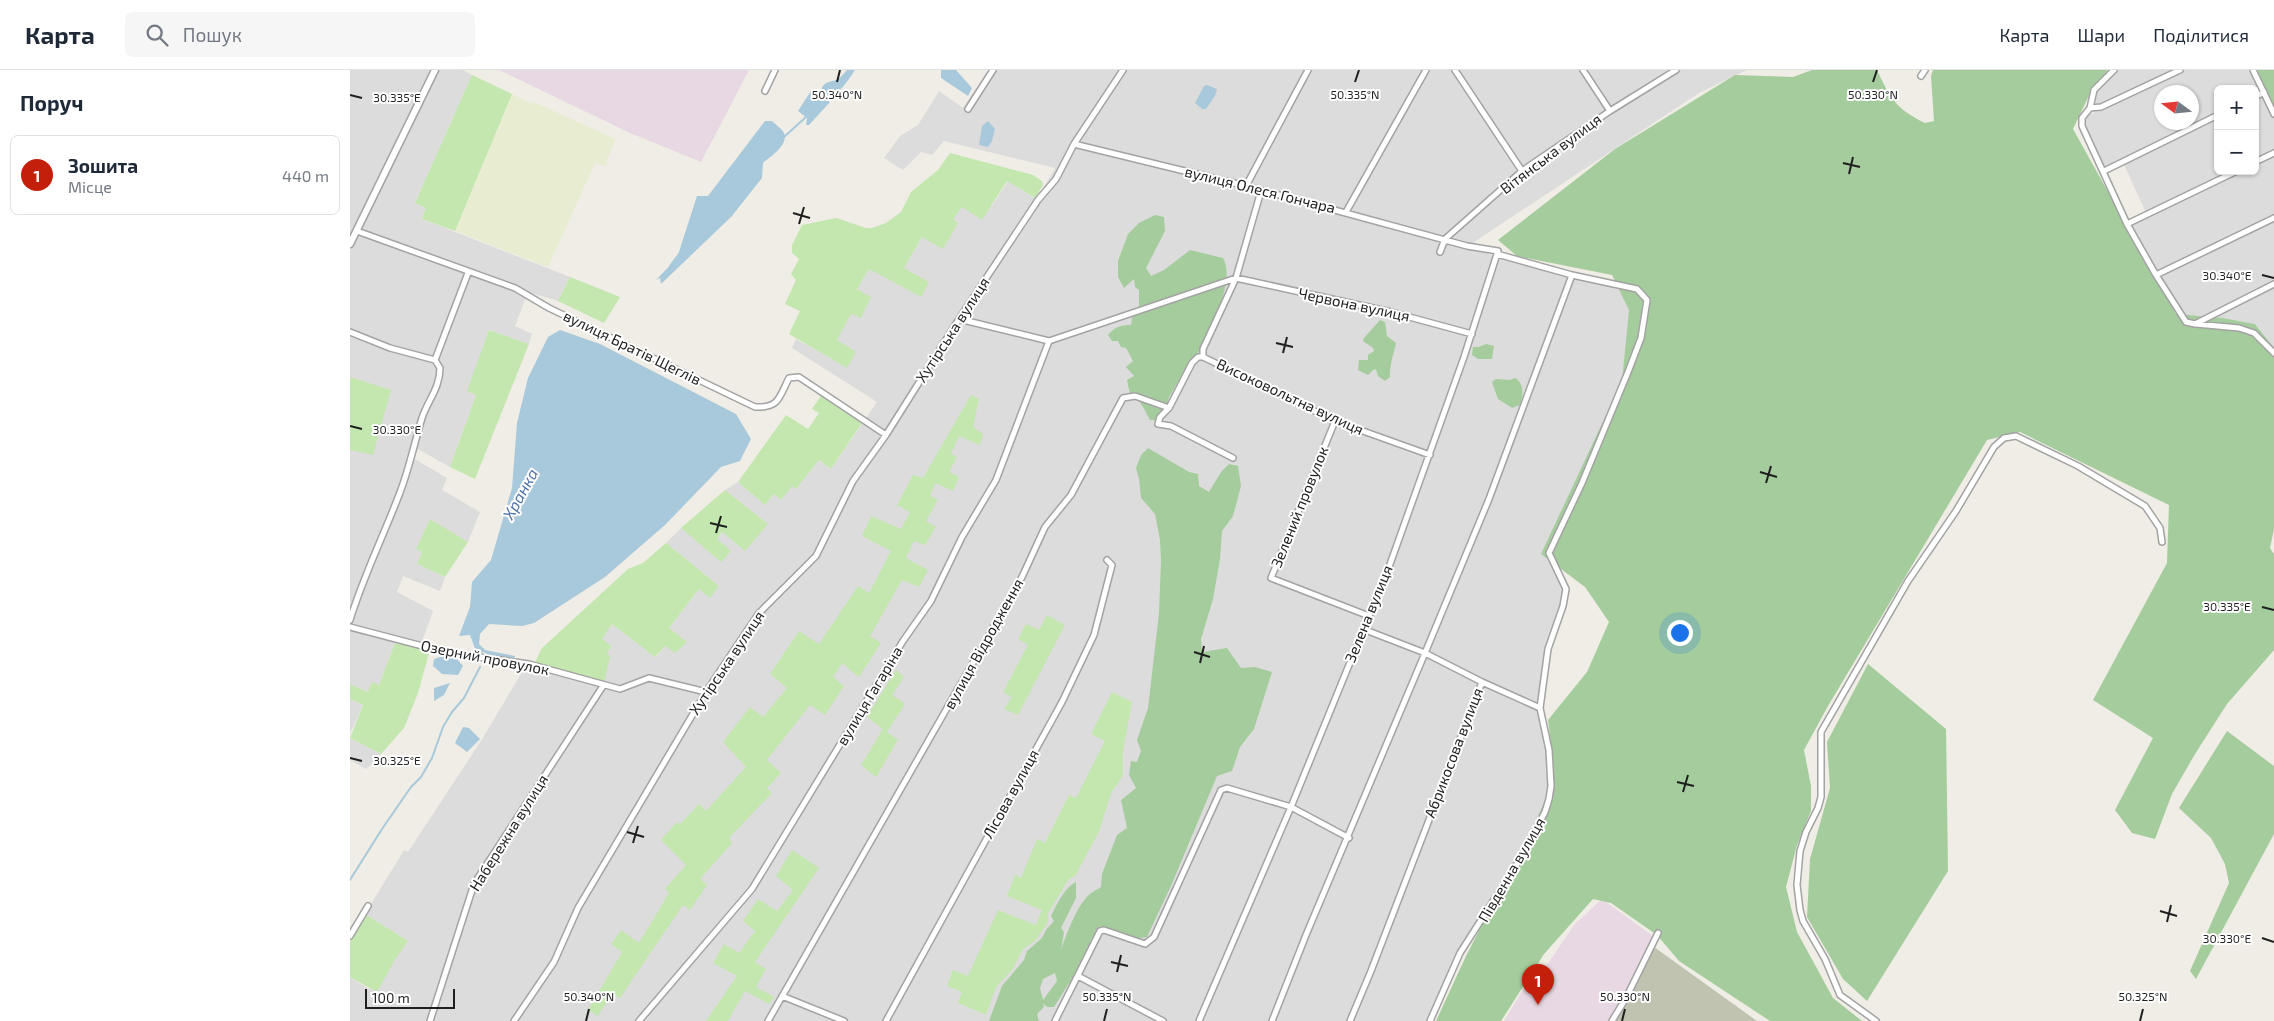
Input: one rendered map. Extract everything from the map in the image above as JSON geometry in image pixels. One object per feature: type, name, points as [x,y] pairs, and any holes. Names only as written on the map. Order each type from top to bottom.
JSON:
[{"type":"street","points":[[350,244],[435,70]]},
{"type":"street","points":[[765,91],[775,70]]},
{"type":"street","points":[[968,108],[993,70]]},
{"type":"street","name":"Хутірська вулиця","points":[[514,1021],[554,962],[578,908],[706,692],[760,613],[816,556],[852,481],[886,435],[959,319],[1038,200],[1056,178],[1074,144],[1123,70]]},
{"type":"street","points":[[1246,186],[1308,70]]},
{"type":"street","points":[[1346,212],[1426,70]]},
{"type":"street","points":[[1455,70],[1522,172]]},
{"type":"street","points":[[1583,70],[1610,111]]},
{"type":"street","name":"Вітянська вулиця","points":[[1445,239],[1522,172],[1610,111],[1676,70]]},
{"type":"street","points":[[1921,76],[1925,70]]},
{"type":"street","points":[[2114,70],[2094,90],[2090,108],[2082,118],[2082,126],[2127,224],[2156,275],[2186,322],[2239,328],[2254,333],[2273,349]]},
{"type":"street","points":[[2090,108],[2101,107],[2180,70]]},
{"type":"street","points":[[2253,70],[2274,114]]},
{"type":"street","points":[[2259,95],[2264,92]]},
{"type":"street","points":[[2104,171],[2214,117]]},
{"type":"street","name":"вулиця Олеся Гончара","points":[[1074,144],[1246,186],[1445,239]]},
{"type":"street","points":[[2259,160],[2274,153]]},
{"type":"street","points":[[2127,224],[2229,175]]},
{"type":"street","name":"Високовольтна вулиця","points":[[1261,191],[1236,278],[1203,349],[1204,357],[1335,421],[1430,455]]},
{"type":"street","points":[[2156,275],[2274,218]]},
{"type":"street","name":"вулиця Братів Щеглів","points":[[357,231],[468,273],[514,288],[549,308],[755,407],[769,407],[775,404],[789,378],[799,377],[886,435]]},
{"type":"street","points":[[1455,232],[1453,237],[1455,241]]},
{"type":"street","points":[[1440,252],[1445,239],[1467,246],[1494,249],[1498,251],[1497,254],[1572,275],[1637,289],[1647,300],[1641,338],[1582,483],[1549,553],[1566,589],[1563,606],[1548,649],[1540,708],[1482,682]]},
{"type":"street","name":"Зелена вулиця","points":[[1199,1021],[1291,808],[1369,616],[1430,455],[1472,334],[1497,254]]},
{"type":"street","points":[[435,360],[468,273]]},
{"type":"street","points":[[1272,1021],[1306,935],[1349,838],[1490,499],[1572,275]]},
{"type":"street","points":[[959,319],[1049,341],[1236,278]]},
{"type":"street","name":"Червона вулиця","points":[[1236,278],[1391,312],[1472,334]]},
{"type":"street","points":[[2195,324],[2274,284]]},
{"type":"street","points":[[350,332],[390,348],[435,360],[440,368],[438,385],[423,415],[417,442],[399,495],[368,569],[350,620]]},
{"type":"street","name":"вулиця Гагаріна","points":[[639,1021],[752,889],[904,640],[931,601],[962,537],[996,480],[1049,341]]},
{"type":"street","points":[[1204,357],[1198,356],[1192,363],[1169,408],[1160,417],[1158,424],[1171,426],[1233,458]]},
{"type":"street","name":"вулиця Відродження","points":[[768,1021],[1022,577],[1045,527],[1071,495],[1123,398],[1134,396],[1169,408]]},
{"type":"street","name":"Зелений провулок","points":[[1335,421],[1270,578],[1369,616]]},
{"type":"street","points":[[1876,1021],[1840,995],[1824,959],[1803,921],[1798,900],[1798,870],[1800,851],[1821,797],[1819,744],[1821,732],[1908,581],[1956,511],[1994,447],[2004,438],[2016,436],[2078,466],[2145,506],[2160,528],[2162,542]]},
{"type":"street","name":"Лісова вулиця","points":[[886,1021],[1066,694],[1094,635],[1112,566],[1107,560]]},
{"type":"street","name":"Озерний провулок","points":[[350,627],[449,653],[529,664],[603,686],[620,689],[649,678],[706,692]]},
{"type":"street","name":"Абрикосова вулиця","points":[[1350,1021],[1482,682],[1425,653],[1363,629]]},
{"type":"street","name":"Набережна вулиця","points":[[430,1021],[474,884],[603,686]]},
{"type":"street","name":"Південна вулиця","points":[[1430,1021],[1460,953],[1522,856],[1545,812],[1551,786],[1549,750],[1540,708]]},
{"type":"street","points":[[1055,1021],[1100,931],[1104,930],[1145,944],[1154,937],[1221,790],[1227,788],[1291,808],[1349,838]]},
{"type":"street","points":[[350,936],[368,906]]},
{"type":"street","points":[[1612,1021],[1626,998],[1658,933]]},
{"type":"street","points":[[1078,976],[1163,1021]]},
{"type":"street","points":[[782,996],[844,1021]]},
{"type":"shaded area","points":[[350,70],[463,70],[472,75],[415,203],[426,208],[422,219],[570,277],[558,301],[528,292],[515,326],[532,334],[529,344],[489,330],[468,391],[476,395],[450,467],[416,448],[413,458],[447,478],[442,490],[480,512],[468,542],[430,520],[416,549],[422,552],[417,564],[445,577],[440,591],[403,576],[397,592],[433,611],[420,647],[395,643],[379,685],[368,692],[350,684]]},
{"type":"shaded area","points":[[499,70],[749,70],[701,162],[630,133]]},
{"type":"shaded area","points":[[988,70],[1747,70],[1699,93],[1474,242],[1490,255],[1497,254],[1572,275],[1625,285],[1641,338],[1549,553],[1566,589],[1548,649],[1540,708],[1549,750],[1551,786],[1545,812],[1460,953],[1430,1021],[350,1021],[350,977],[369,989],[408,941],[365,914],[404,850],[408,852],[481,741],[525,667],[535,663],[606,655],[602,639],[612,624],[656,657],[665,646],[669,628],[699,589],[719,586],[666,543],[681,528],[722,561],[717,539],[723,532],[768,524],[725,490],[738,482],[765,505],[774,494],[792,486],[796,489],[819,460],[831,469],[877,402],[792,348],[796,339],[847,367],[836,340],[851,313],[871,298],[857,289],[869,269],[904,268],[922,237],[958,222],[953,219],[962,207],[991,207],[1008,181],[1034,198],[1042,190],[1055,168],[944,141],[932,155],[921,152],[903,170],[884,158],[900,136],[918,125],[939,91],[963,108]]},
{"type":"shaded area","points":[[2119,70],[2248,70],[2256,85],[2214,85],[2214,175],[2259,175],[2259,91],[2274,119],[2274,348],[2255,324],[2188,318],[2160,277],[2130,224],[2147,215],[2122,160],[2105,169],[2084,124],[2087,116],[2102,109],[2101,105],[2096,104],[2095,95],[2107,79]]},
{"type":"shaded area","points":[[512,94],[530,103],[532,101],[615,139],[605,166],[595,163],[548,267],[455,231]]},
{"type":"shaded area","points":[[350,699],[363,705],[350,734]]},
{"type":"shaded area","points":[[350,738],[381,754],[366,769],[350,760]]},
{"type":"shaded area","points":[[1602,899],[1653,936],[1623,999],[1626,1003],[1616,1021],[1504,1021],[1521,993],[1549,962],[1574,925]]},
{"type":"shaded area","points":[[1654,947],[1757,1021],[1616,1021]]},
{"type":"green space","points":[[1812,70],[1877,70],[1895,102],[1907,113],[1925,123],[1934,121],[1931,76],[1933,70],[2108,70],[2093,87],[2073,129],[2176,314],[2222,318],[2255,324],[2274,348],[2274,529],[2270,548],[2274,554],[2274,650],[2227,704],[2195,754],[2172,794],[2155,839],[2132,833],[2115,810],[2153,738],[2093,700],[2167,563],[2169,505],[2020,432],[1987,440],[1828,706],[1804,750],[1811,786],[1811,811],[1797,845],[1786,887],[1797,932],[1833,998],[1862,1021],[1770,1021],[1679,961],[1657,935],[1611,903],[1593,899],[1544,954],[1501,1021],[1436,1021],[1466,956],[1540,812],[1551,786],[1553,760],[1548,720],[1587,672],[1609,622],[1585,587],[1541,554],[1622,381],[1629,310],[1612,275],[1517,256],[1498,240],[1615,149],[1735,75],[1793,77]]},
{"type":"green space","points":[[2256,70],[2274,70],[2274,107]]},
{"type":"green space","points":[[472,75],[512,94],[455,231],[422,219],[426,208],[415,203]]},
{"type":"green space","points":[[950,153],[1033,175],[1042,181],[1043,185],[1035,198],[1007,181],[982,220],[962,207],[953,219],[958,223],[943,249],[922,237],[904,268],[929,282],[921,297],[869,269],[857,289],[871,297],[861,318],[851,314],[837,340],[856,352],[847,368],[789,334],[800,311],[785,304],[796,280],[791,274],[799,259],[792,253],[792,245],[802,225],[836,218],[866,228],[886,223],[901,212],[911,192],[938,170]]},
{"type":"green space","points":[[1155,215],[1164,217],[1165,231],[1146,268],[1151,276],[1164,270],[1190,250],[1223,258],[1226,268],[1224,294],[1219,308],[1196,357],[1190,361],[1169,397],[1165,417],[1161,421],[1150,420],[1139,402],[1130,394],[1127,380],[1134,376],[1126,367],[1133,361],[1126,348],[1121,347],[1118,341],[1112,341],[1108,335],[1118,327],[1131,325],[1133,312],[1139,308],[1139,290],[1135,287],[1134,279],[1124,288],[1118,277],[1118,261],[1128,234],[1139,223]]},
{"type":"green space","points":[[570,277],[620,297],[604,323],[558,301]]},
{"type":"green space","points":[[1380,320],[1385,322],[1387,336],[1396,343],[1390,377],[1385,381],[1378,376],[1376,369],[1368,375],[1358,370],[1359,360],[1368,360],[1368,355],[1374,351],[1373,348],[1363,341],[1364,338]]},
{"type":"green space","points":[[489,330],[529,344],[475,479],[450,467],[476,395],[467,391]]},
{"type":"green space","points":[[1486,344],[1494,346],[1492,359],[1478,359],[1472,355],[1473,347]]},
{"type":"green space","points":[[350,377],[391,390],[373,455],[350,450]]},
{"type":"green space","points":[[1515,378],[1522,387],[1522,394],[1520,405],[1512,408],[1498,399],[1492,382],[1496,379],[1510,380]]},
{"type":"green space","points":[[823,393],[864,420],[831,469],[819,460],[796,489],[792,486],[781,500],[774,494],[765,505],[738,482],[786,415],[808,429],[819,413],[812,409]]},
{"type":"green space","points":[[971,395],[979,399],[973,427],[983,434],[980,445],[959,436],[951,454],[957,457],[949,472],[959,477],[953,491],[935,483],[930,496],[938,500],[926,521],[936,527],[925,545],[914,541],[906,558],[928,570],[919,587],[902,580],[870,636],[881,643],[859,677],[842,663],[833,677],[844,686],[825,715],[810,705],[767,760],[781,773],[767,788],[772,793],[729,838],[732,843],[700,879],[707,885],[690,910],[683,905],[620,998],[612,994],[598,1016],[588,1010],[622,952],[611,944],[621,930],[639,943],[669,893],[665,889],[686,865],[661,840],[677,822],[680,824],[699,804],[706,811],[746,767],[723,742],[750,707],[763,717],[787,688],[770,674],[799,631],[819,644],[858,586],[869,593],[891,551],[862,536],[871,516],[901,529],[910,512],[897,505],[913,475],[923,478]]},
{"type":"green space","points":[[1148,448],[1189,472],[1198,474],[1199,486],[1209,492],[1221,472],[1229,464],[1238,466],[1241,486],[1233,516],[1222,531],[1220,559],[1213,599],[1201,639],[1202,652],[1227,648],[1241,668],[1255,667],[1272,672],[1254,729],[1240,747],[1232,771],[1217,776],[1171,886],[1147,937],[1136,939],[1100,926],[1091,939],[1088,953],[1054,1007],[1047,1007],[1043,1003],[1044,1007],[1037,1014],[1039,1021],[989,1021],[1002,986],[1024,960],[1027,951],[1042,938],[1054,921],[1051,916],[1062,896],[1076,882],[1076,898],[1061,928],[1064,932],[1061,951],[1068,930],[1080,907],[1089,895],[1101,887],[1102,874],[1117,835],[1127,828],[1121,800],[1136,788],[1129,775],[1131,761],[1137,762],[1141,751],[1137,740],[1148,708],[1159,613],[1161,561],[1160,540],[1155,514],[1141,498],[1136,468],[1141,455]],"holes":[[[1055,973],[1057,981],[1043,1000],[1040,988],[1043,979]]]},
{"type":"green space","points":[[725,490],[768,524],[745,551],[722,532],[717,539],[731,551],[721,562],[681,528]]},
{"type":"green space","points":[[430,519],[468,542],[445,577],[417,564],[422,552],[416,549]]},
{"type":"green space","points":[[666,543],[719,586],[710,598],[699,589],[669,628],[687,642],[675,653],[665,646],[655,657],[612,624],[602,639],[611,646],[607,654],[610,656],[604,683],[535,663],[541,649],[628,569],[643,563]]},
{"type":"green space","points":[[1047,615],[1065,625],[1018,715],[1004,709],[1012,697],[1003,692],[1028,645],[1018,639],[1026,624],[1039,630]]},
{"type":"green space","points":[[395,643],[420,647],[429,653],[418,693],[404,728],[381,754],[350,738],[363,705],[350,699],[350,684],[368,692],[372,682],[379,685]]},
{"type":"green space","points":[[1868,664],[1946,729],[1948,871],[1867,1001],[1843,979],[1807,917],[1810,859],[1830,788],[1827,742]]},
{"type":"green space","points":[[896,670],[904,677],[892,695],[905,704],[887,732],[898,740],[876,777],[861,765],[883,729],[867,717]]},
{"type":"green space","points":[[1112,692],[1132,702],[1123,751],[1123,776],[1111,793],[1099,832],[1075,876],[1069,879],[1048,913],[1048,922],[1035,941],[1023,949],[1012,970],[996,987],[986,1015],[958,1003],[962,992],[947,986],[953,970],[968,976],[998,910],[1036,925],[1042,910],[1007,896],[1015,875],[1021,878],[1037,839],[1045,843],[1069,795],[1076,798],[1105,741],[1091,734]]},
{"type":"green space","points":[[2227,731],[2274,766],[2274,834],[2196,979],[2190,971],[2229,883],[2225,864],[2211,838],[2179,808]]},
{"type":"green space","points":[[792,850],[819,868],[755,962],[766,969],[756,987],[774,997],[769,1004],[745,991],[728,1021],[706,1021],[737,976],[713,963],[724,944],[739,953],[755,931],[743,921],[758,899],[777,911],[793,890],[776,876]]},
{"type":"green space","points":[[365,914],[408,941],[377,992],[350,977],[350,941]]},
{"type":"water","points":[[847,70],[855,70],[833,96],[829,97],[821,90],[826,83],[838,79]]},
{"type":"water","points":[[941,70],[956,70],[972,88],[968,96],[941,78]]},
{"type":"water","points":[[1207,85],[1217,89],[1215,96],[1206,109],[1202,109],[1195,103],[1204,86]]},
{"type":"water","points":[[811,91],[830,102],[809,125],[806,125],[807,118],[798,111]]},
{"type":"water","points":[[765,121],[772,121],[783,131],[785,137],[778,150],[763,163],[762,178],[731,217],[661,284],[660,278],[656,280],[677,258],[697,196],[708,196]]},
{"type":"water","points":[[988,121],[995,129],[992,141],[988,147],[979,145],[982,126]]},
{"type":"water","points":[[560,330],[600,344],[736,414],[751,439],[740,461],[721,467],[665,525],[605,577],[534,623],[522,626],[489,624],[480,634],[479,644],[485,650],[515,656],[514,659],[490,657],[484,652],[477,654],[470,635],[459,636],[470,607],[472,582],[491,560],[512,488],[517,423],[528,378],[548,337]]},
{"type":"water","points":[[443,656],[457,659],[463,666],[458,675],[442,674],[433,666],[434,659]]},
{"type":"water","points":[[450,683],[444,695],[434,701],[434,688]]},
{"type":"water","points":[[463,727],[469,728],[480,739],[467,752],[455,743]]},
{"type":"waterway","name":"Хранка","points":[[784,137],[806,117]]},
{"type":"waterway","name":"Хранка","points":[[670,266],[679,254]]},
{"type":"waterway","name":"Хранка","points":[[350,880],[382,829],[411,787],[421,777],[432,758],[443,727],[452,712],[464,698],[480,667]]},
{"type":"place","name":"Зошита","points":[[1538,1005]]}]
